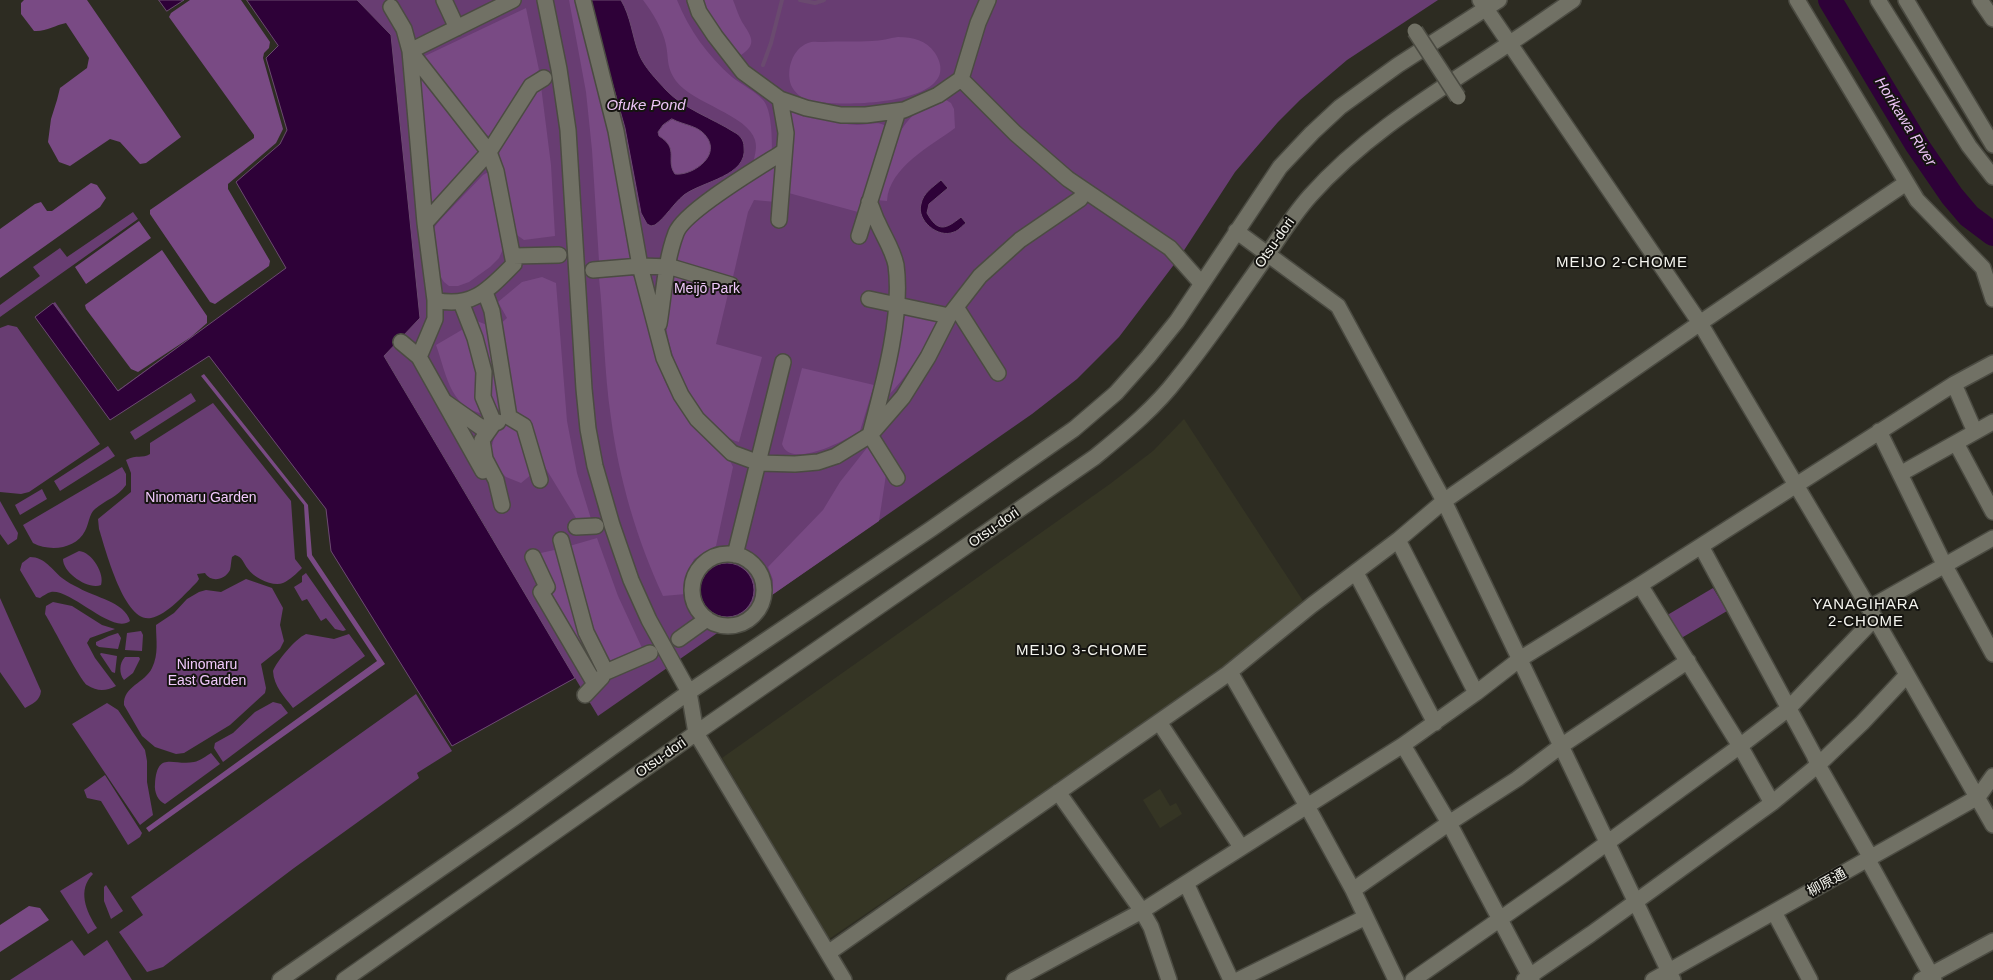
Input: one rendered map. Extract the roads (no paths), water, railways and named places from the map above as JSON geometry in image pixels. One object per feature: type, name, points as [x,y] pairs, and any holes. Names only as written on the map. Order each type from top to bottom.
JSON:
[{"type":"street","points":[[444,0],[457,28]]},
{"type":"street","points":[[410,51],[513,0]]},
{"type":"street","points":[[545,0],[559,69],[568,130],[588,429],[595,466],[612,525],[631,580],[649,620],[688,692],[696,732],[844,980]]},
{"type":"street","points":[[583,0],[616,131],[640,266],[657,333],[672,376],[696,419],[732,453],[759,463],[795,464],[818,462],[845,451],[870,435],[903,397],[953,312],[980,276],[1027,235],[1080,199],[1085,191]]},
{"type":"street","points":[[695,0],[715,36],[742,72],[780,99],[806,108],[841,115],[866,115],[898,111],[938,96],[961,79],[978,23],[988,0]]},
{"type":"street","points":[[280,980],[518,815],[688,692],[939,523],[1074,429],[1116,393],[1177,321],[1280,167],[1340,107],[1483,4],[1499,0]]},
{"type":"street","name":"Otsu-dori","points":[[344,980],[696,732],[1095,458],[1139,420],[1176,380],[1267,254],[1280,233],[1309,196],[1342,163],[1379,132],[1423,100],[1510,44],[1573,0]]},
{"type":"street","points":[[1797,0],[1918,200],[1988,270],[1993,299]]},
{"type":"street","points":[[1878,0],[1969,146],[1993,177]]},
{"type":"street","points":[[1980,0],[1993,20]]},
{"type":"street","points":[[1913,3],[1993,144]]},
{"type":"street","points":[[1483,4],[1700,322],[1872,613],[1993,825]]},
{"type":"street","points":[[391,7],[404,29],[410,51],[425,223],[435,300],[435,319],[418,357]]},
{"type":"street","points":[[1415,31],[1458,96]]},
{"type":"street","points":[[410,51],[490,152],[496,171],[514,264],[485,292],[461,302],[435,300]]},
{"type":"street","points":[[425,223],[490,152],[531,86],[544,78]]},
{"type":"street","points":[[961,79],[1015,133],[1068,179],[1170,248],[1202,284]]},
{"type":"street","points":[[779,220],[786,132],[780,99]]},
{"type":"street","points":[[859,236],[898,111]]},
{"type":"street","points":[[657,333],[661,295],[676,232],[685,220],[745,176],[783,152]]},
{"type":"street","points":[[828,953],[1230,672],[1312,605],[1356,574],[1444,501],[1700,322],[1906,182]]},
{"type":"street","points":[[869,202],[892,252],[896,266],[896,304],[888,360],[870,435],[897,478]]},
{"type":"street","points":[[1236,231],[1338,306],[1444,501],[1671,975]]},
{"type":"street","points":[[513,256],[559,255]]},
{"type":"street","points":[[593,270],[640,266],[668,267],[730,285]]},
{"type":"street","points":[[485,292],[492,311],[508,417]]},
{"type":"street","points":[[869,299],[953,312],[998,373]]},
{"type":"street","points":[[461,302],[475,338],[484,372],[483,397],[494,423]]},
{"type":"street","points":[[401,342],[418,357],[502,505],[496,480],[485,459],[482,440],[494,423]]},
{"type":"street","points":[[735,555],[783,362]]},
{"type":"street","points":[[1014,980],[1142,911],[1403,745],[1520,659],[1640,585],[1954,384],[1993,363]]},
{"type":"street","points":[[1954,384],[1976,432]]},
{"type":"street","points":[[443,401],[463,413],[482,428],[508,417]]},
{"type":"street","points":[[508,417],[524,426],[540,480]]},
{"type":"street","points":[[1900,474],[1993,422]]},
{"type":"street","points":[[1879,431],[1944,564],[1993,654]]},
{"type":"street","points":[[1956,443],[1993,512]]},
{"type":"street","points":[[576,527],[596,526]]},
{"type":"street","points":[[1413,980],[1500,920],[1788,709],[1872,613],[1944,564],[1993,538]]},
{"type":"street","points":[[561,540],[586,632],[606,672]]},
{"type":"street","points":[[1398,540],[1476,693]]},
{"type":"street","points":[[1700,546],[1814,755],[1929,978],[1993,941]]},
{"type":"street","points":[[723,554],[735,555],[745,558],[759,573],[767,600],[750,618],[740,624],[729,626],[717,624],[707,619],[698,610],[693,600],[692,587],[695,575],[701,565],[711,558],[723,554]]},
{"type":"street","points":[[533,557],[547,587],[542,592],[590,689],[606,672],[650,653]]},
{"type":"street","points":[[1356,574],[1435,723]]},
{"type":"street","points":[[1640,585],[1740,746],[1772,803]]},
{"type":"street","points":[[679,639],[707,619]]},
{"type":"street","points":[[1353,890],[1688,661]]},
{"type":"street","points":[[1230,672],[1353,890],[1396,980]]},
{"type":"street","points":[[1403,745],[1449,824],[1500,920],[1528,979],[1772,803],[1818,766],[1907,675]]},
{"type":"street","points":[[1159,722],[1241,847]]},
{"type":"street","name":"柳原通","points":[[1652,980],[1671,975],[1774,912],[1978,797],[1993,776]]},
{"type":"street","points":[[1058,792],[1142,911],[1151,927],[1169,980]]},
{"type":"street","points":[[1186,883],[1231,980]]},
{"type":"street","points":[[1774,912],[1810,980]]},
{"type":"street","points":[[1238,980],[1366,917]]},
{"type":"water","points":[[159,0],[184,0],[167,11]]},
{"type":"water","points":[[247,0],[357,0],[391,35],[420,318],[384,356],[575,678],[452,746],[331,551],[326,509],[209,356],[110,420],[35,317],[53,303],[118,391],[286,268],[236,182],[280,144],[287,130],[266,58],[278,46]]},
{"type":"water","name":"Ofuke Pond","points":[[589,0],[621,0],[644,64],[673,97],[738,135],[743,142],[743,157],[739,165],[723,177],[684,195],[659,222],[651,226],[647,224],[641,213],[625,128]],"holes":[[[672,119],[692,126],[705,134],[710,146],[710,153],[702,164],[695,169],[681,174],[675,174],[672,169],[671,150],[669,145],[659,136],[658,132],[663,125]]]},
{"type":"water","points":[[941,180],[948,188],[929,204],[927,213],[935,224],[942,227],[951,224],[961,217],[966,223],[954,232],[941,233],[930,227],[925,222],[920,210],[924,197]]},
{"type":"water","points":[[722,563],[732,563],[742,567],[750,575],[754,590],[750,605],[742,613],[732,617],[722,617],[712,613],[704,605],[700,595],[700,585],[704,575],[712,567]]},
{"type":"waterway","points":[[763,65],[771,43],[782,0]]},
{"type":"waterway","points":[[800,0],[815,3],[824,0]]},
{"type":"waterway","name":"Horikawa River","points":[[1830,0],[1917,145],[1952,196],[1969,216],[1993,234]]},
{"type":"district","name":"MEIJO 2-CHOME","points":[[1622,263]]},
{"type":"district","name":"YANAGIHARA 2-CHOME","points":[[1866,614]]},
{"type":"district","name":"MEIJO 3-CHOME","points":[[1082,651]]},
{"type":"park label","name":"Meijō Park","points":[[707,289]]},
{"type":"park label","name":"Ninomaru Garden","points":[[201,498]]},
{"type":"park label","name":"Ninomaru East Garden","points":[[207,674]]}]
